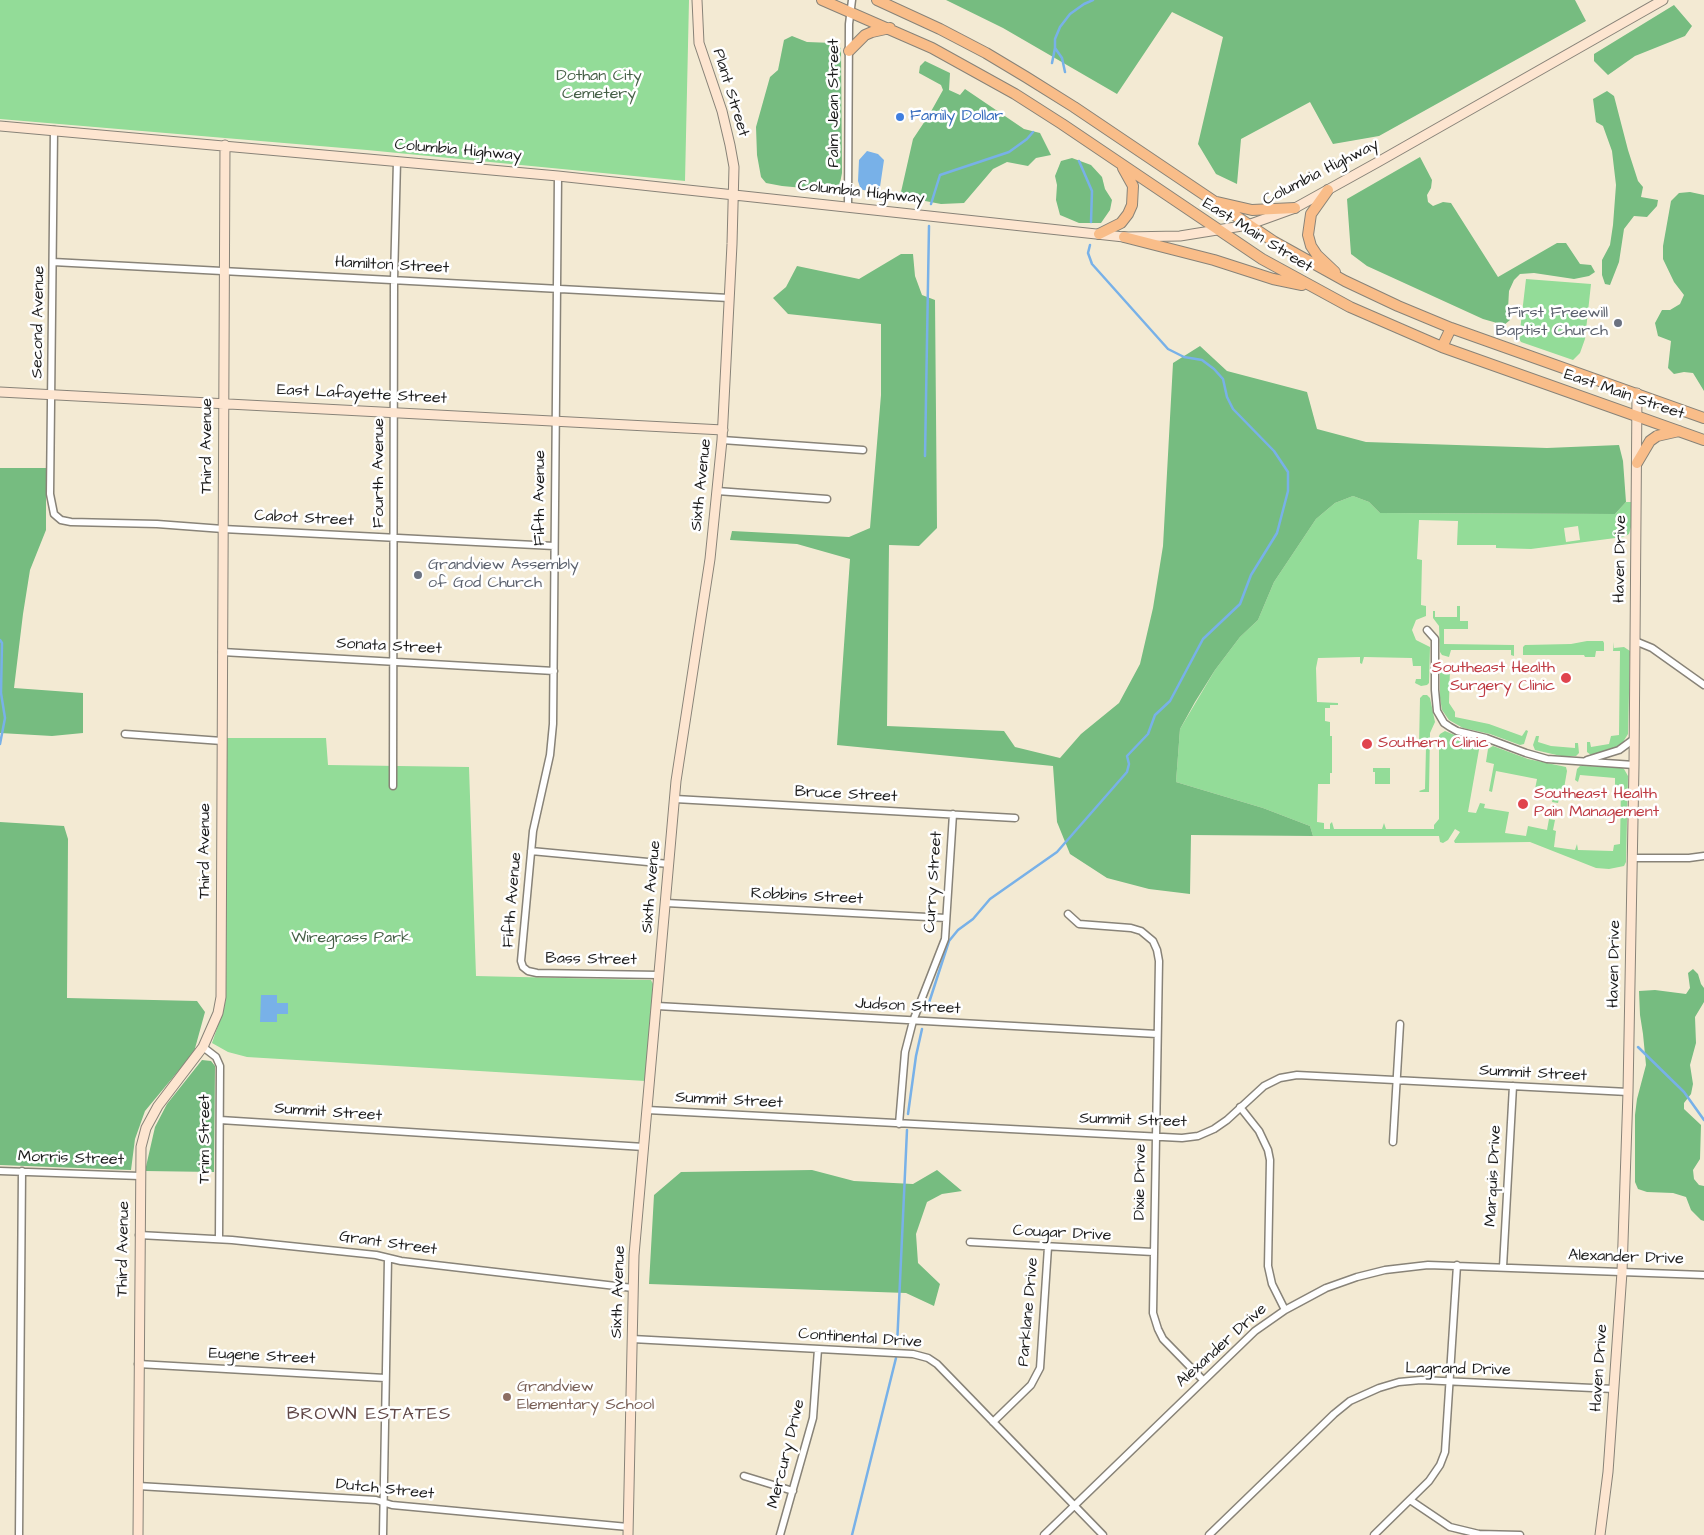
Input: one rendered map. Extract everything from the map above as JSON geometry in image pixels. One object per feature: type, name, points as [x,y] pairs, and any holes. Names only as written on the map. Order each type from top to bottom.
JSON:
[{"type":"main road","name":"East Main Street","points":[[822,0],[890,28],[932,48],[1015,94],[1262,259],[1311,287],[1375,319],[1442,347],[1704,440]]},
{"type":"main road","name":"East Main Street","points":[[877,0],[955,37],[1026,76],[1248,225],[1344,281],[1451,328],[1704,418]]},
{"type":"main road","points":[[849,51],[865,35],[890,28]]},
{"type":"main road","points":[[1099,234],[1121,223],[1132,205],[1132,186],[1122,165]]},
{"type":"main road","points":[[1328,190],[1311,214],[1308,235],[1311,246],[1317,255],[1344,281]]},
{"type":"main road","points":[[1211,201],[1252,210],[1295,208]]},
{"type":"main road","points":[[1124,237],[1214,260],[1273,279],[1311,287]]},
{"type":"main road","points":[[1442,347],[1451,328]]},
{"type":"main road","points":[[1637,463],[1650,442],[1657,436],[1680,431]]},
{"type":"street","name":"Plant Street","points":[[697,0],[699,43],[722,111],[734,167],[732,244]]},
{"type":"street","name":"Palm Jean Street","points":[[848,207],[849,51],[852,0]]},
{"type":"street","name":"Columbia Highway","points":[[0,126],[397,160],[1124,237],[1180,236],[1248,225],[1295,208],[1663,0]]},
{"type":"street","name":"Second Avenue","points":[[54,130],[50,494],[54,514]]},
{"type":"street","name":"Third Avenue","points":[[138,1535],[141,1147],[146,1128],[158,1106],[204,1047],[218,1013],[221,997],[225,145]]},
{"type":"street","name":"Fourth Avenue","points":[[393,786],[394,280],[397,160]]},
{"type":"street","name":"Fifth Avenue","points":[[523,967],[521,961],[530,851],[550,755],[553,724],[558,176]]},
{"type":"street","name":"Sixth Avenue","points":[[628,1531],[632,1288],[675,799],[683,730],[710,559],[723,430],[732,244]]},
{"type":"street","name":"Hamilton Street","points":[[53,262],[729,298]]},
{"type":"street","name":"East Lafayette Street","points":[[0,392],[723,430]]},
{"type":"street","name":"Haven Drive","points":[[1600,1535],[1608,1472],[1622,1272],[1628,1092],[1634,765],[1637,393]]},
{"type":"street","points":[[722,440],[863,450]]},
{"type":"street","points":[[717,491],[827,499]]},
{"type":"street","name":"Cabot Street","points":[[54,514],[61,520],[71,522],[157,524],[554,546]]},
{"type":"street","points":[[1427,630],[1435,639],[1436,703],[1444,723],[1457,731],[1486,738],[1536,756],[1559,760],[1634,765]]},
{"type":"street","points":[[1635,641],[1652,648],[1704,685]]},
{"type":"street","name":"Sonata Street","points":[[222,652],[554,671]]},
{"type":"street","points":[[125,734],[222,741]]},
{"type":"street","points":[[1584,761],[1619,750],[1634,739]]},
{"type":"street","name":"Bruce Street","points":[[675,799],[1015,818]]},
{"type":"street","name":"Curry Street","points":[[898,1124],[902,1070],[913,1021],[945,939],[953,814]]},
{"type":"street","points":[[530,851],[669,864]]},
{"type":"street","points":[[1632,858],[1703,858]]},
{"type":"street","name":"Robbins Street","points":[[666,903],[946,918]]},
{"type":"street","name":"Dixie Drive","points":[[1068,914],[1079,924],[1136,929],[1153,941],[1158,956],[1152,1307],[1158,1330],[1163,1339],[1203,1380]]},
{"type":"street","name":"Bass Street","points":[[523,967],[528,972],[537,973],[659,975]]},
{"type":"street","name":"Judson Street","points":[[657,1006],[1157,1034]]},
{"type":"street","points":[[1393,1142],[1400,1024]]},
{"type":"street","name":"Trim Street","points":[[204,1047],[216,1057],[220,1066],[219,1238]]},
{"type":"street","name":"Summit Street","points":[[647,1110],[1182,1138],[1206,1133],[1221,1125],[1264,1086],[1289,1076],[1306,1075],[1628,1092]]},
{"type":"street","name":"Marquis Drive","points":[[1503,1267],[1513,1086]]},
{"type":"street","points":[[1240,1107],[1259,1131],[1268,1150],[1270,1160],[1268,1266],[1274,1290],[1285,1310]]},
{"type":"street","name":"Summit Street","points":[[220,1120],[644,1147]]},
{"type":"street","name":"Morris Street","points":[[0,1170],[140,1176]]},
{"type":"street","points":[[19,1535],[22,1171]]},
{"type":"street","name":"Grant Street","points":[[139,1235],[219,1238],[632,1288]]},
{"type":"street","name":"Cougar Drive","points":[[970,1242],[1154,1252]]},
{"type":"street","name":"Parklane Drive","points":[[993,1422],[1031,1385],[1040,1368],[1048,1247]]},
{"type":"street","points":[[383,1535],[388,1258]]},
{"type":"street","points":[[1374,1535],[1433,1476],[1443,1458],[1446,1445],[1457,1265]]},
{"type":"street","name":"Alexander Drive","points":[[1044,1535],[1255,1331],[1285,1310],[1326,1288],[1371,1273],[1413,1266],[1457,1265],[1704,1275]]},
{"type":"street","name":"Continental Drive","points":[[632,1339],[918,1355],[928,1358],[1103,1535]]},
{"type":"street","name":"Mercury Drive","points":[[780,1535],[813,1418],[818,1349]]},
{"type":"street","name":"Eugene Street","points":[[138,1364],[385,1378]]},
{"type":"street","name":"Lagrand Drive","points":[[1208,1535],[1334,1414],[1350,1401],[1374,1390],[1399,1382],[1421,1380],[1614,1389]]},
{"type":"street","points":[[744,1476],[793,1491]]},
{"type":"street","name":"Dutch Street","points":[[138,1486],[376,1500],[392,1505],[628,1531]]},
{"type":"street","points":[[1410,1500],[1450,1527],[1479,1534],[1520,1535]]},
{"type":"green space","name":"Dothan City Cemetery","points":[[0,0],[689,0],[685,181],[367,150],[0,119]]},
{"type":"green space","points":[[946,0],[1575,0],[1586,21],[1379,136],[1333,144],[1310,102],[1241,139],[1237,184],[1216,174],[1198,144],[1223,37],[1172,12],[1117,94],[1003,28]]},
{"type":"green space","points":[[1674,5],[1692,26],[1685,36],[1635,56],[1608,75],[1594,61],[1594,54]]},
{"type":"green space","points":[[792,36],[807,42],[833,43],[841,48],[842,173],[838,193],[766,183],[761,177],[757,155],[756,127],[770,77],[778,70],[784,40]]},
{"type":"green space","points":[[925,61],[950,73],[949,90],[960,95],[965,89],[1024,129],[1040,133],[1051,155],[1036,158],[1028,166],[1007,162],[993,169],[964,203],[941,204],[904,197],[901,192],[913,139],[943,90],[941,85],[919,73],[920,66]]},
{"type":"green space","points":[[1607,91],[1614,96],[1628,150],[1638,181],[1643,187],[1641,197],[1658,200],[1657,206],[1647,217],[1634,216],[1624,229],[1619,262],[1610,285],[1605,284],[1602,275],[1602,260],[1610,245],[1616,185],[1612,151],[1603,126],[1596,122],[1593,99]]},
{"type":"green space","points":[[1420,157],[1432,180],[1431,188],[1427,195],[1428,202],[1433,206],[1443,202],[1451,203],[1498,277],[1557,243],[1566,243],[1580,264],[1591,265],[1595,272],[1589,276],[1574,279],[1534,273],[1520,274],[1514,280],[1509,291],[1508,309],[1510,320],[1504,325],[1483,319],[1367,266],[1351,254],[1347,199]]},
{"type":"green space","points":[[1072,158],[1091,165],[1102,177],[1105,189],[1112,200],[1110,210],[1101,223],[1079,223],[1060,215],[1056,200],[1057,185],[1055,176],[1061,161]]},
{"type":"green space","points":[[1690,192],[1704,195],[1704,391],[1693,373],[1674,374],[1668,368],[1671,341],[1658,336],[1655,323],[1662,310],[1670,310],[1680,304],[1684,295],[1674,282],[1663,259],[1663,246],[1671,201],[1679,193]]},
{"type":"green space","points":[[901,254],[913,254],[915,276],[922,295],[935,300],[937,528],[919,546],[889,545],[887,726],[1004,731],[1015,747],[1060,758],[1081,734],[1119,703],[1140,664],[1153,608],[1163,546],[1173,363],[1200,346],[1227,371],[1307,392],[1317,429],[1366,442],[1547,448],[1619,445],[1623,461],[1626,502],[1615,514],[1380,513],[1369,502],[1353,496],[1335,503],[1316,519],[1274,582],[1258,620],[1240,637],[1215,670],[1195,702],[1180,729],[1176,782],[1263,808],[1310,826],[1313,836],[1191,835],[1190,894],[1149,889],[1107,878],[1070,854],[1057,822],[1053,766],[837,745],[850,559],[797,544],[730,540],[732,531],[849,537],[870,528],[881,395],[881,324],[788,314],[773,298],[786,287],[797,266],[859,279]]},
{"type":"green space","points":[[1526,279],[1591,284],[1585,339],[1580,353],[1573,360],[1521,342],[1519,339]]},
{"type":"green space","points":[[0,468],[46,468],[46,530],[30,570],[14,688],[83,693],[83,733],[52,736],[0,733]]},
{"type":"green space","points":[[1353,496],[1369,502],[1380,513],[1615,514],[1626,502],[1631,502],[1631,527],[1629,534],[1623,537],[1531,549],[1496,548],[1496,545],[1457,545],[1458,521],[1419,520],[1417,559],[1422,560],[1421,605],[1426,606],[1426,616],[1416,620],[1412,630],[1416,640],[1430,647],[1429,683],[1421,686],[1415,683],[1416,679],[1421,679],[1421,666],[1413,666],[1412,658],[1364,657],[1362,664],[1360,663],[1360,657],[1318,658],[1316,668],[1317,702],[1338,703],[1338,705],[1330,705],[1330,708],[1325,708],[1325,721],[1330,722],[1330,736],[1332,736],[1332,773],[1330,773],[1330,784],[1318,784],[1317,822],[1324,823],[1324,829],[1330,829],[1332,822],[1334,829],[1382,829],[1384,823],[1386,829],[1434,829],[1434,825],[1439,819],[1439,736],[1445,731],[1462,738],[1478,741],[1480,744],[1468,812],[1476,813],[1480,803],[1485,804],[1484,808],[1509,812],[1505,833],[1526,836],[1528,826],[1547,830],[1549,819],[1555,820],[1553,830],[1556,831],[1554,847],[1575,850],[1577,844],[1578,850],[1613,851],[1614,845],[1620,844],[1621,786],[1615,785],[1615,778],[1580,775],[1578,782],[1575,780],[1577,769],[1580,766],[1621,767],[1624,769],[1628,776],[1626,862],[1624,866],[1609,869],[1596,868],[1530,842],[1455,843],[1454,841],[1460,832],[1455,829],[1448,840],[1443,843],[1440,842],[1439,836],[1313,836],[1310,826],[1263,808],[1176,782],[1180,729],[1215,670],[1240,637],[1258,620],[1274,582],[1316,519],[1335,503]],"holes":[[[1578,526],[1580,540],[1566,542],[1564,528]]]},
{"type":"green space","points":[[1457,606],[1460,606],[1460,621],[1468,621],[1468,629],[1444,629],[1444,644],[1514,645],[1514,656],[1511,655],[1511,650],[1451,650],[1449,657],[1442,655],[1440,652],[1439,626],[1433,618],[1433,611],[1435,611],[1435,617],[1457,617]]},
{"type":"green space","points":[[1603,641],[1604,651],[1596,651],[1595,657],[1585,657],[1584,655],[1523,655],[1523,647],[1525,645],[1571,644]]},
{"type":"green space","points":[[1614,642],[1614,648],[1624,647],[1630,651],[1628,734],[1618,747],[1591,755],[1587,752],[1587,742],[1590,742],[1591,747],[1609,744],[1611,736],[1619,735],[1620,651],[1613,651]]},
{"type":"green space","points":[[1446,665],[1450,668],[1449,703],[1455,712],[1455,717],[1489,724],[1522,736],[1526,730],[1528,731],[1524,744],[1520,745],[1490,734],[1463,728],[1449,720],[1442,710],[1440,698],[1440,669]]},
{"type":"green space","points":[[1423,695],[1427,695],[1430,698],[1435,722],[1430,733],[1429,792],[1419,791],[1425,789],[1426,747],[1419,747],[1420,698]]},
{"type":"green space","points":[[1536,736],[1539,736],[1538,742],[1551,746],[1575,748],[1575,743],[1578,743],[1579,753],[1576,756],[1561,756],[1535,750],[1533,745]]},
{"type":"green space","name":"Wiregrass Park","points":[[227,738],[326,738],[328,765],[469,767],[476,976],[651,980],[653,984],[645,1081],[247,1057],[228,1052],[212,1043],[226,998]]},
{"type":"green space","points":[[1493,746],[1528,759],[1566,767],[1563,794],[1560,794],[1558,803],[1552,802],[1554,793],[1535,789],[1537,779],[1496,771],[1492,792],[1489,791],[1494,764],[1486,762],[1488,749]]},
{"type":"green space","points":[[1373,768],[1390,768],[1390,784],[1375,784]]},
{"type":"green space","points":[[0,822],[64,826],[68,839],[67,998],[197,1001],[205,1012],[194,1052],[145,1111],[135,1139],[131,1170],[0,1165]]},
{"type":"green space","points":[[1693,969],[1698,974],[1704,988],[1704,1002],[1695,1017],[1696,1043],[1690,1065],[1693,1084],[1691,1094],[1684,1103],[1684,1109],[1701,1125],[1700,1159],[1693,1170],[1694,1179],[1699,1185],[1704,1186],[1704,1221],[1691,1210],[1686,1197],[1673,1193],[1647,1192],[1638,1189],[1635,1182],[1635,1115],[1646,1065],[1639,991],[1655,990],[1686,994],[1690,988],[1688,973]]},
{"type":"green space","points":[[202,1060],[211,1061],[215,1066],[214,1172],[145,1171],[155,1127],[167,1104]]},
{"type":"green space","points":[[812,1170],[854,1181],[913,1184],[937,1170],[962,1191],[942,1194],[927,1202],[916,1234],[918,1263],[940,1284],[934,1306],[906,1293],[649,1284],[654,1195],[681,1172]]},
{"type":"water","points":[[867,151],[878,154],[884,160],[880,187],[871,191],[863,190],[858,181],[859,160]]},
{"type":"water","points":[[261,995],[277,995],[277,1003],[288,1003],[288,1014],[277,1014],[277,1022],[260,1022]]},
{"type":"waterway","points":[[1065,72],[1062,58],[1055,48],[1055,39],[1060,27],[1070,14],[1093,0]]},
{"type":"waterway","points":[[1052,63],[1055,48]]},
{"type":"waterway","points":[[931,204],[940,175],[1009,152],[1027,139],[1033,132]]},
{"type":"waterway","points":[[1079,161],[1092,191],[1091,222]]},
{"type":"waterway","points":[[925,456],[929,226]]},
{"type":"waterway","points":[[926,1012],[949,941],[958,930],[973,919],[990,899],[1057,852],[1127,772],[1129,764],[1127,756],[1148,734],[1155,715],[1170,701],[1203,639],[1240,604],[1251,575],[1277,533],[1288,491],[1288,472],[1274,451],[1233,409],[1227,397],[1223,379],[1202,360],[1184,357],[1168,349],[1092,264],[1088,253],[1090,245]]},
{"type":"waterway","points":[[0,640],[2,643],[1,693],[5,718],[0,744]]},
{"type":"waterway","points":[[908,1114],[916,1056],[922,1029]]},
{"type":"waterway","points":[[1638,1047],[1684,1092],[1704,1120]]},
{"type":"waterway","points":[[897,1346],[907,1130]]},
{"type":"waterway","points":[[852,1535],[896,1358]]},
{"type":"place","name":"Family Dollar","points":[[900,117]]},
{"type":"place","name":"First Freewill Baptist Church","points":[[1618,323]]},
{"type":"place","name":"Grandview Assembly of God Church","points":[[418,575]]},
{"type":"place","name":"Southeast Health Surgery Clinic","points":[[1566,678]]},
{"type":"place","name":"Southern Clinic","points":[[1367,744]]},
{"type":"place","name":"Southeast Health Pain Management","points":[[1523,804]]},
{"type":"place","name":"Grandview Elementary School","points":[[507,1397]]},
{"type":"district","name":"BROWN ESTATES","points":[[369,1415]]}]
